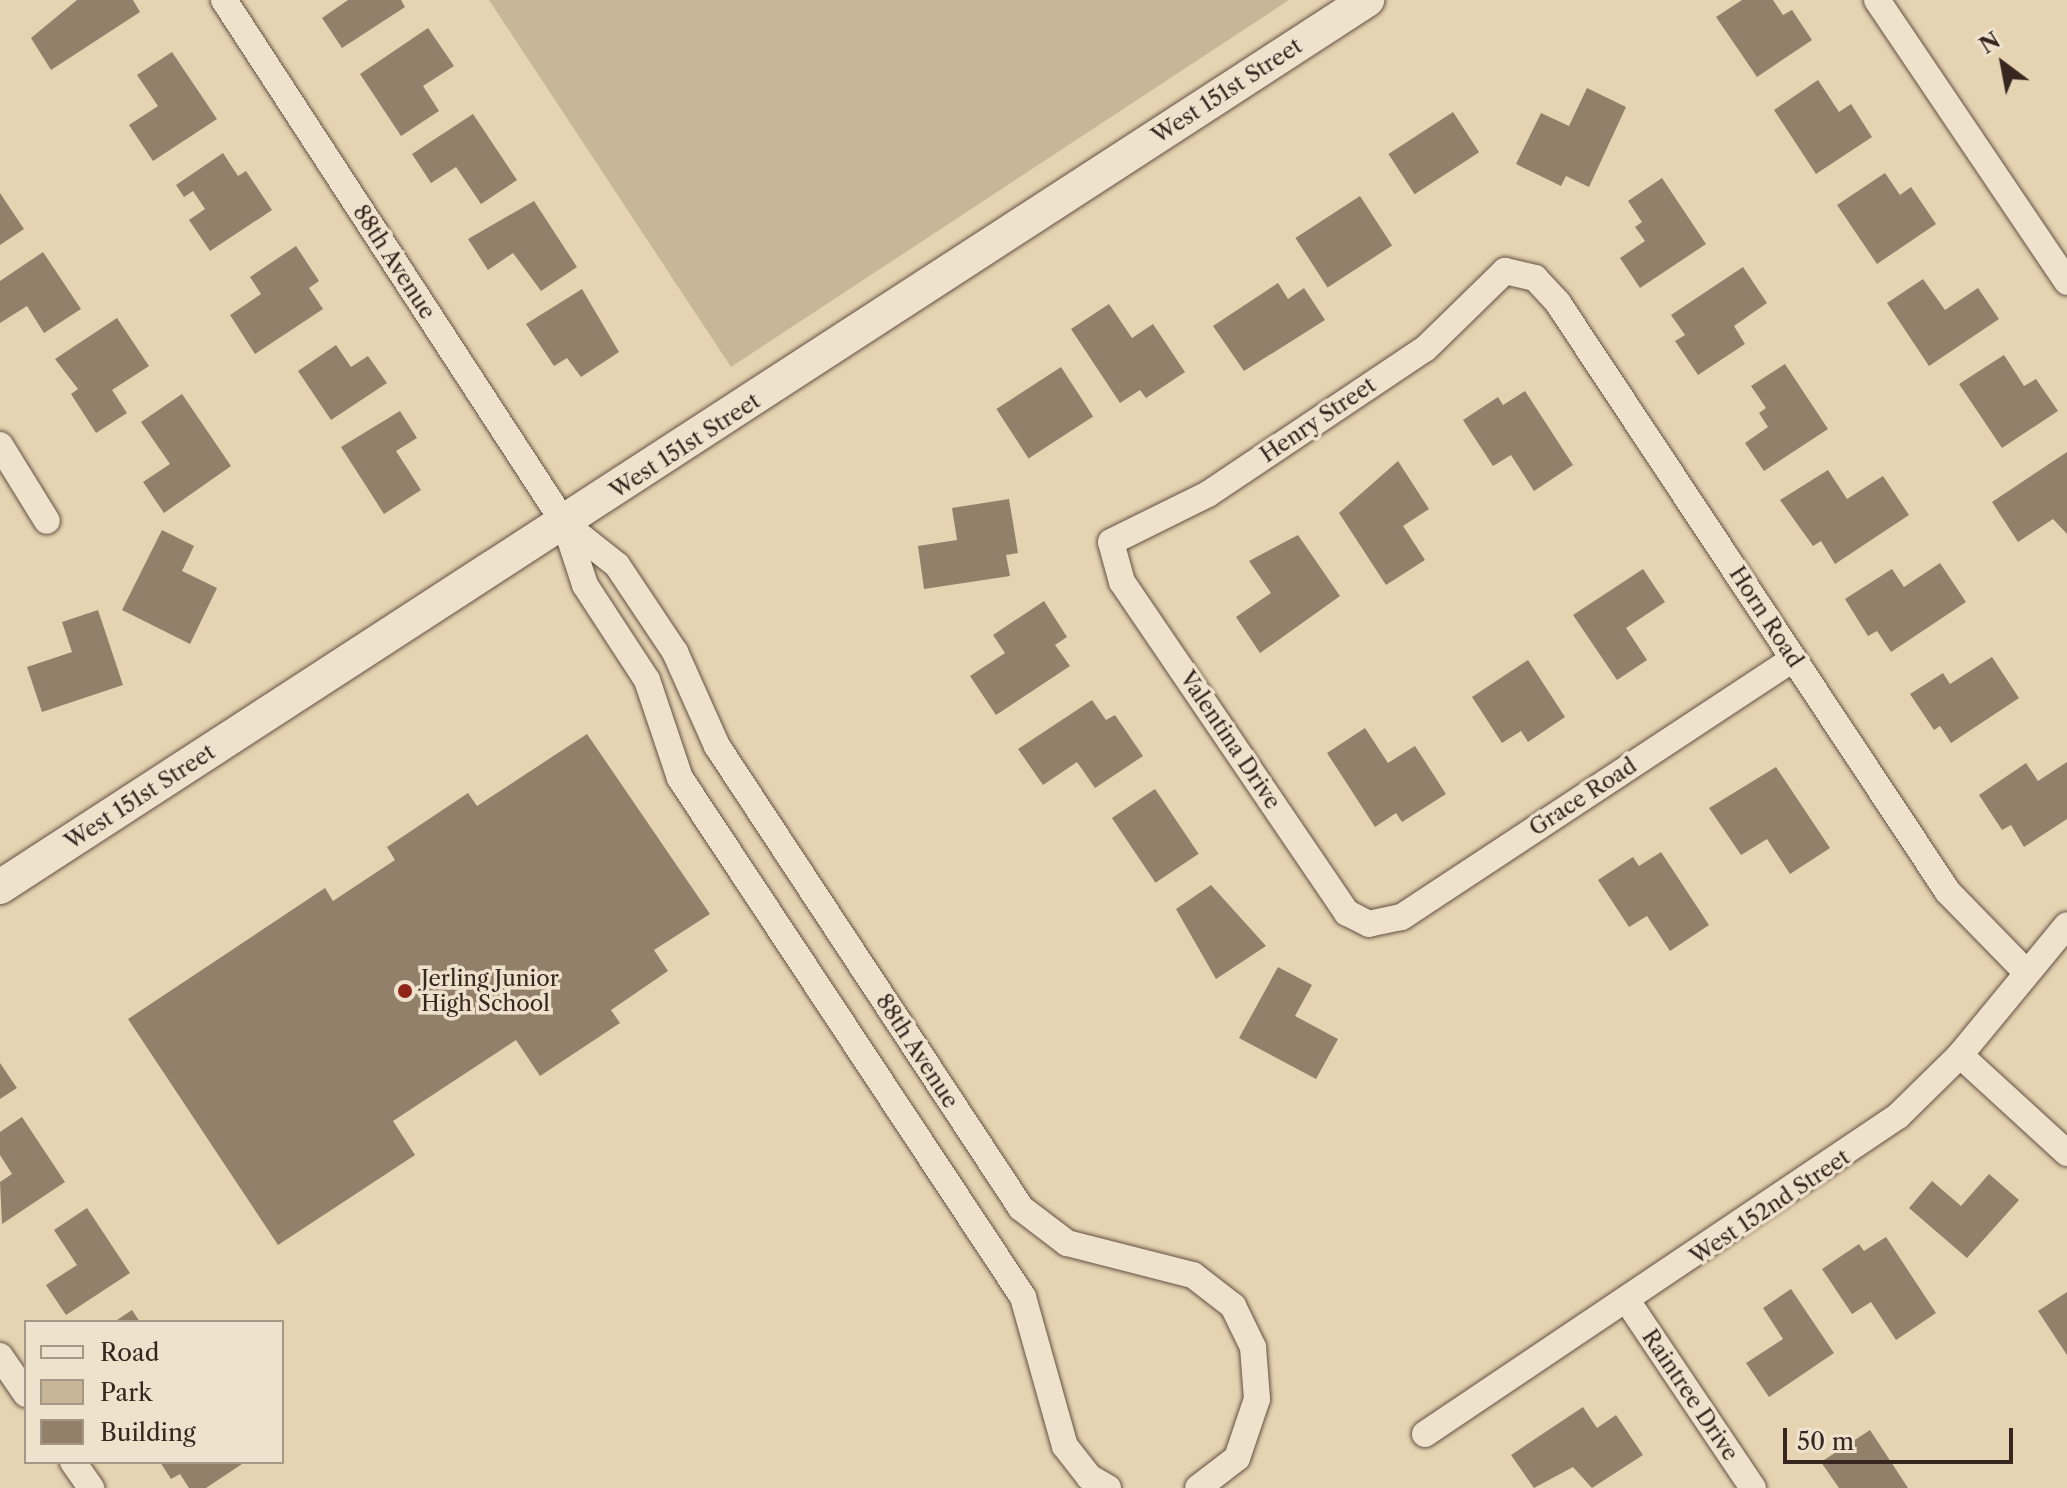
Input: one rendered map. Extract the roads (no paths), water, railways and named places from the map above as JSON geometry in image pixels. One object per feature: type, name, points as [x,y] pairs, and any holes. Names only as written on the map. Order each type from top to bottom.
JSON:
[{"type":"street","name":"88th Avenue","points":[[224,0],[565,524],[585,585],[647,680],[680,778],[1023,1297],[1065,1446],[1089,1477],[1108,1488]]},
{"type":"street","name":"West 151st Street","points":[[0,887],[565,524],[1367,0]]},
{"type":"street","points":[[1877,0],[2067,282]]},
{"type":"street","name":"Henry Street","points":[[1111,542],[1208,494],[1425,349],[1505,271]]},
{"type":"street","name":"Horn Road","points":[[1505,271],[1535,278],[1558,303],[1948,892],[2026,972]]},
{"type":"street","points":[[0,445],[47,521]]},
{"type":"street","name":"88th Avenue","points":[[565,524],[617,565],[675,652],[717,746],[1021,1208],[1067,1243],[1193,1275],[1233,1306],[1253,1347],[1257,1399],[1237,1458],[1198,1488]]},
{"type":"street","name":"Valentina Drive","points":[[1111,542],[1122,582],[1347,913],[1369,924]]},
{"type":"street","name":"Grace Road","points":[[1369,924],[1401,917],[1793,659]]},
{"type":"street","name":"West 152nd Street","points":[[1425,1434],[1856,1149],[1960,1055],[2067,925]]},
{"type":"street","points":[[1960,1055],[2067,1153]]},
{"type":"street","name":"Raintree Drive","points":[[1628,1302],[1753,1488]]},
{"type":"street","points":[[0,1356],[24,1391]]},
{"type":"street","points":[[74,1464],[91,1488]]},
{"type":"place","name":"Jerling Junior High School","points":[[405,991]]}]
